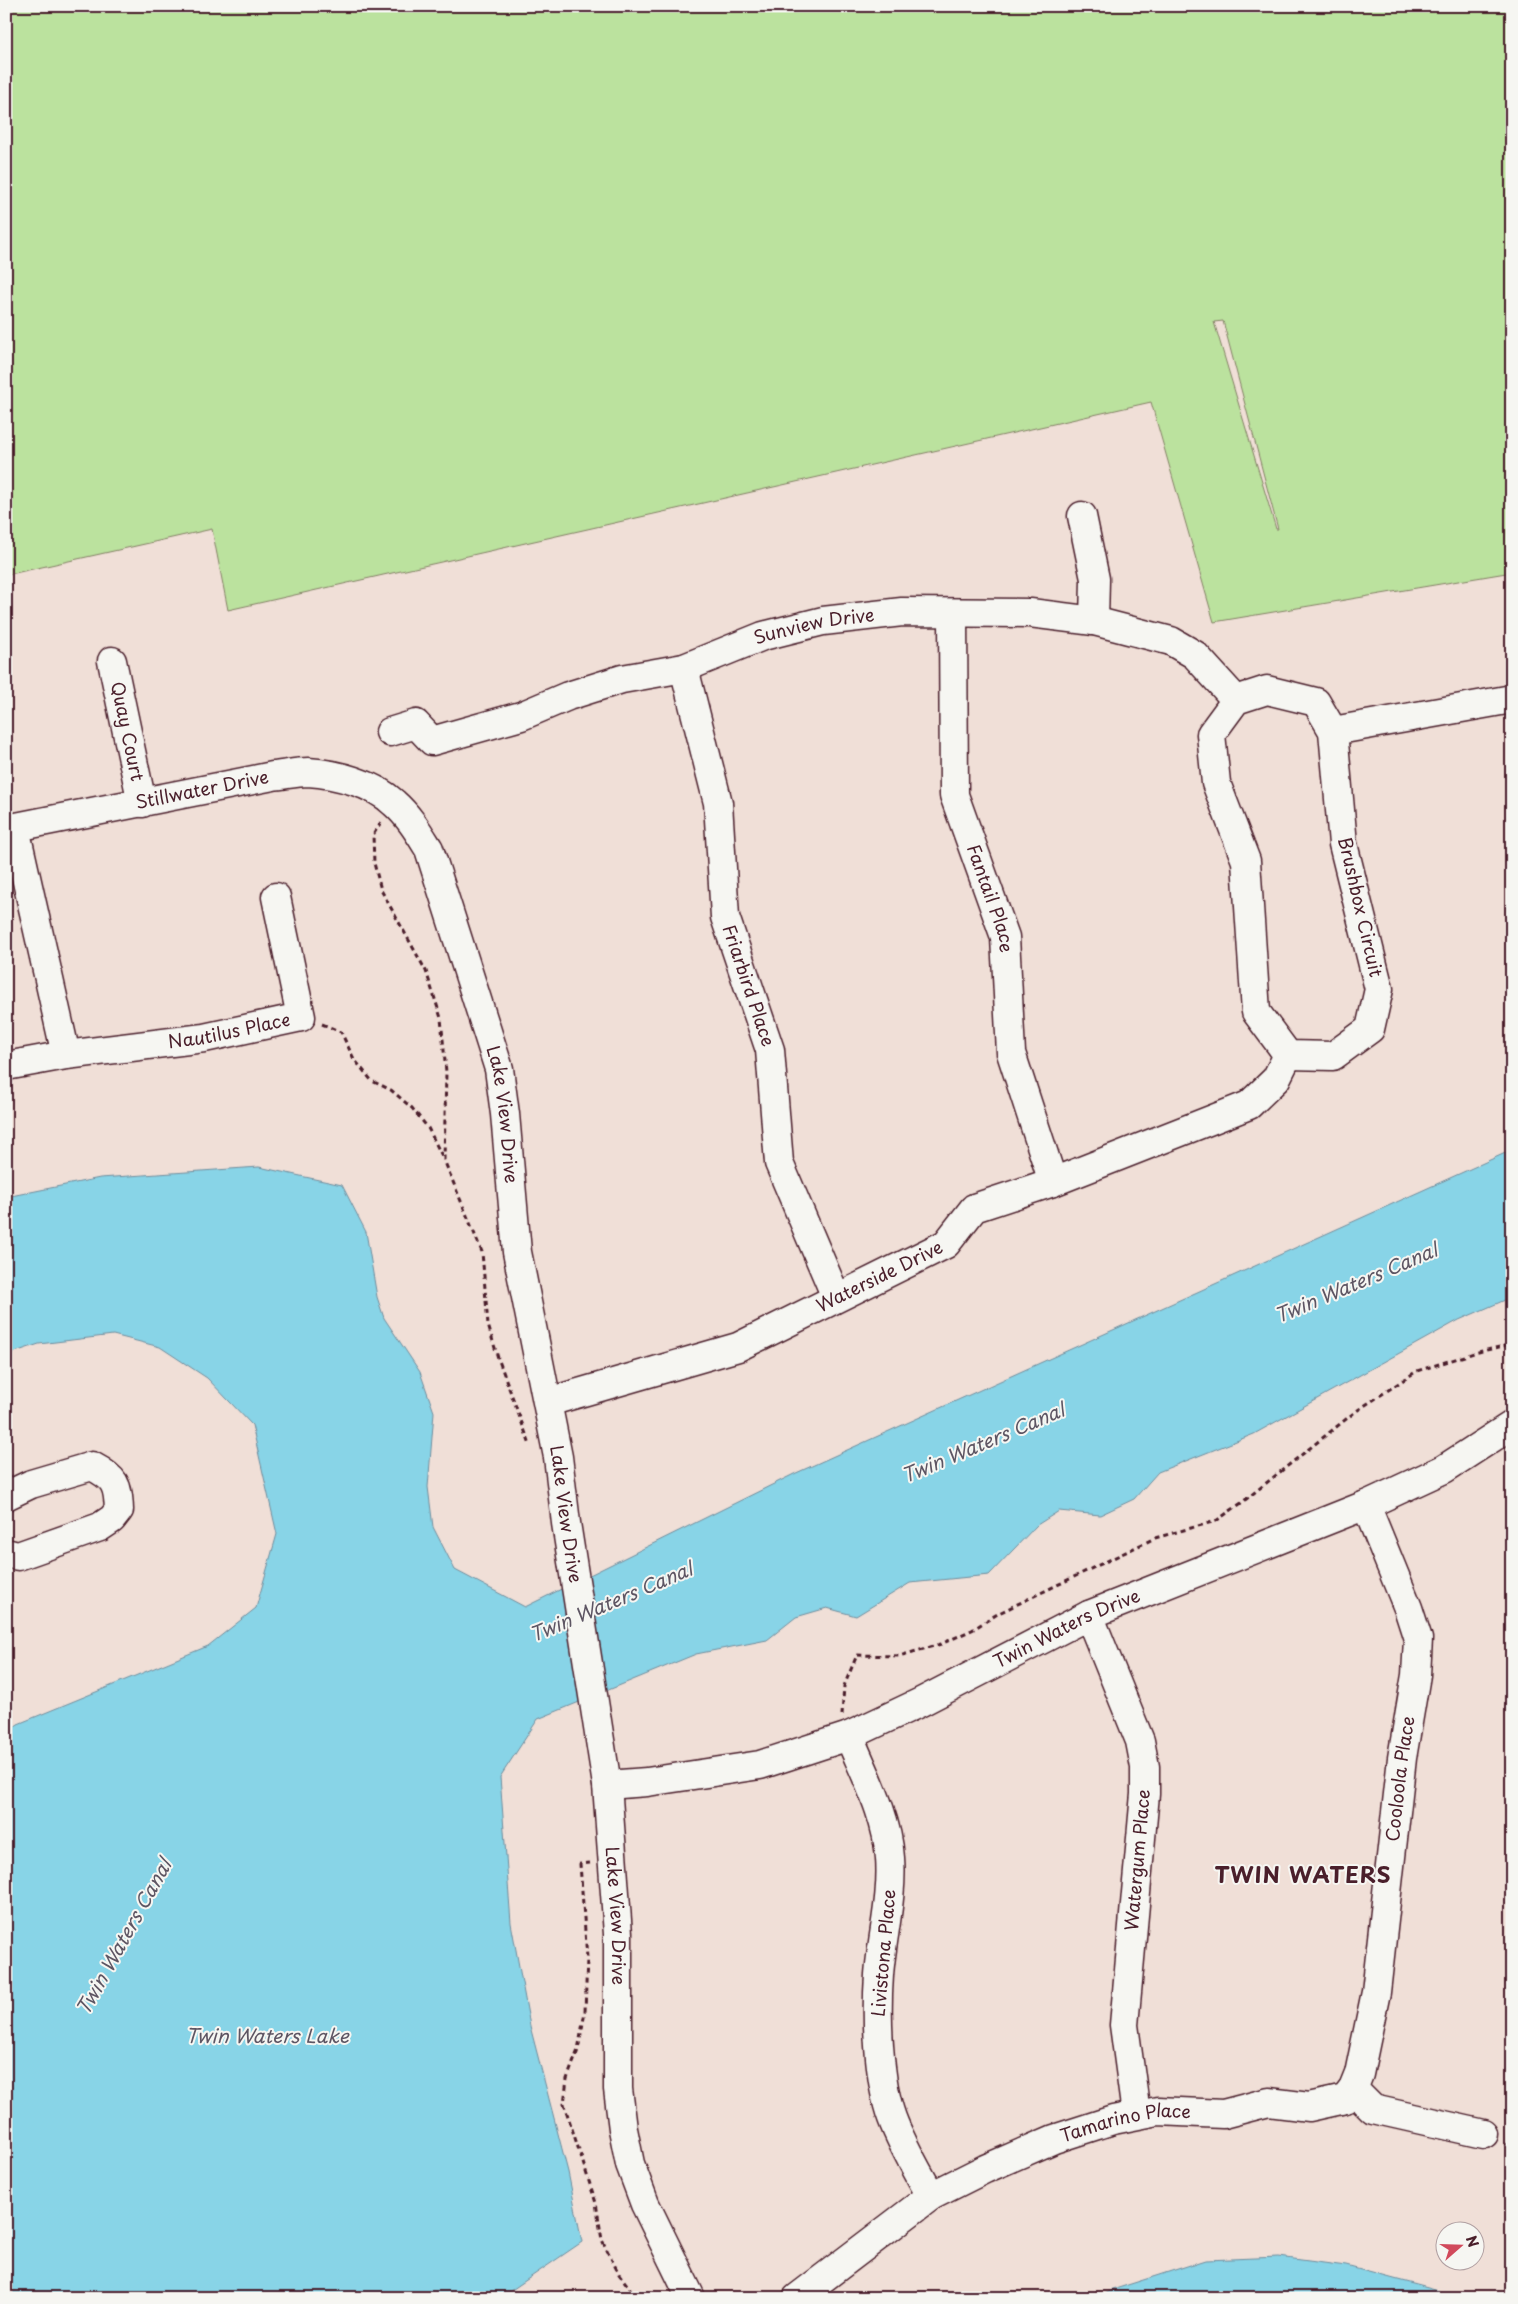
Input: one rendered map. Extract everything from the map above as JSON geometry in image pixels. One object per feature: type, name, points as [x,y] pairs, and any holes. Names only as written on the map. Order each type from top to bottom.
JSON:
[{"type":"street","points":[[1082,516],[1095,579],[1094,621]]},
{"type":"street","name":"Sunview Drive","points":[[390,732],[416,724],[432,741],[521,716],[568,696],[622,679],[684,668],[763,636],[823,621],[902,612],[1030,613],[1094,621],[1171,641],[1195,655],[1236,700]]},
{"type":"street","name":"Fantail Place","points":[[953,613],[954,795],[1004,937],[1012,1053],[1053,1182]]},
{"type":"street","name":"Quay Court","points":[[112,661],[142,803]]},
{"type":"street","name":"Friarbird Place","points":[[684,668],[718,803],[725,917],[770,1050],[779,1163],[836,1298]]},
{"type":"street","name":"Brushbox Circuit","points":[[1236,700],[1267,690],[1316,702],[1333,731],[1343,844],[1379,989],[1370,1029],[1334,1056],[1288,1055]]},
{"type":"street","points":[[1333,731],[1512,699]]},
{"type":"street","points":[[1236,700],[1211,734],[1216,783],[1246,861],[1256,1012],[1288,1055]]},
{"type":"street","name":"Stillwater Drive","points":[[11,828],[273,776],[306,772],[344,778],[368,786],[393,802]]},
{"type":"street","name":"Lake View Drive","points":[[393,802],[412,822],[429,849],[499,1069],[505,1114],[517,1252],[558,1457],[566,1523],[607,1785],[618,1934],[618,2088],[623,2129],[630,2164],[645,2204],[691,2298]]},
{"type":"street","points":[[11,828],[66,1055]]},
{"type":"street","name":"Nautilus Place","points":[[6,1066],[66,1055],[204,1038],[300,1017],[276,897]]},
{"type":"street","name":"Waterside Drive","points":[[548,1402],[738,1347],[946,1244],[974,1208],[1053,1182],[1249,1105],[1276,1079],[1288,1055]]},
{"type":"street","name":"Twin Waters Drive","points":[[607,1785],[647,1782],[760,1765],[849,1736],[921,1702],[1089,1615],[1366,1505],[1444,1469],[1512,1425]]},
{"type":"street","points":[[6,1496],[31,1484],[92,1466],[107,1474],[118,1488],[119,1510],[112,1519],[100,1527],[18,1556],[6,1553]]},
{"type":"street","name":"Cooloola Place","points":[[1353,2089],[1365,2045],[1376,1992],[1402,1758],[1416,1675],[1418,1639],[1408,1608],[1366,1505]]},
{"type":"street","name":"Watergum Place","points":[[1089,1615],[1140,1741],[1145,1767],[1145,1794],[1124,2024],[1136,2114]]},
{"type":"street","name":"Livistona Place","points":[[849,1736],[885,1826],[890,1858],[890,1886],[879,1976],[877,2017],[885,2089],[891,2116],[931,2196]]},
{"type":"street","points":[[1353,2089],[1373,2109],[1484,2134]]},
{"type":"street","name":"Tamarino Place","points":[[797,2298],[931,2196],[1029,2149],[1088,2127],[1136,2114],[1158,2111],[1224,2114],[1269,2102],[1309,2106],[1345,2099],[1353,2089]]},
{"type":"path","points":[[393,802],[373,835],[374,864],[381,890],[426,971],[442,1018],[446,1072],[444,1160]]},
{"type":"path","points":[[300,1017],[341,1032],[354,1059],[372,1081],[391,1090],[412,1108],[428,1128],[444,1160],[482,1252],[488,1325],[536,1462],[558,1457]]},
{"type":"path","points":[[849,1736],[842,1723],[841,1707],[844,1686],[857,1655],[899,1656],[941,1644],[972,1630],[999,1613],[1155,1538],[1216,1521],[1356,1412],[1417,1371],[1474,1353],[1512,1344]]},
{"type":"path","points":[[595,1862],[580,1864],[587,1958],[584,2012],[578,2050],[567,2079],[564,2104],[596,2203],[602,2240],[619,2274],[637,2298]]},
{"type":"green space","points":[[6,6],[1512,6],[1512,572],[1214,622],[1151,402],[228,610],[212,529],[6,575]],"holes":[[[1223,321],[1278,529],[1276,529],[1214,322]]]},
{"type":"water","name":"Twin Waters Lake","points":[[1512,1150],[1512,1297],[1459,1320],[1254,1434],[1158,1472],[1134,1499],[1100,1515],[1059,1511],[1037,1525],[989,1575],[910,1583],[856,1616],[827,1608],[796,1617],[767,1640],[696,1654],[538,1719],[500,1777],[511,1923],[530,2026],[568,2172],[582,2242],[500,2298],[6,2298],[6,1733],[18,1724],[208,1646],[256,1608],[277,1534],[252,1425],[207,1378],[160,1347],[113,1335],[39,1344],[6,1355],[6,1197],[100,1178],[259,1167],[342,1185],[366,1232],[377,1297],[384,1318],[420,1372],[434,1412],[428,1487],[433,1527],[455,1570],[525,1607],[794,1474]]},
{"type":"water","points":[[1279,2257],[1346,2266],[1465,2298],[1098,2298],[1112,2290],[1206,2260]]},
{"type":"district","name":"TWIN WATERS","points":[[1303,1875]]},
{"type":"water label","name":"Twin Waters Canal","points":[[1356,1283]]},
{"type":"water label","name":"Twin Waters Canal","points":[[983,1443]]},
{"type":"water label","name":"Twin Waters Canal","points":[[611,1602]]},
{"type":"water label","name":"Twin Waters Canal","points":[[124,1937]]}]
